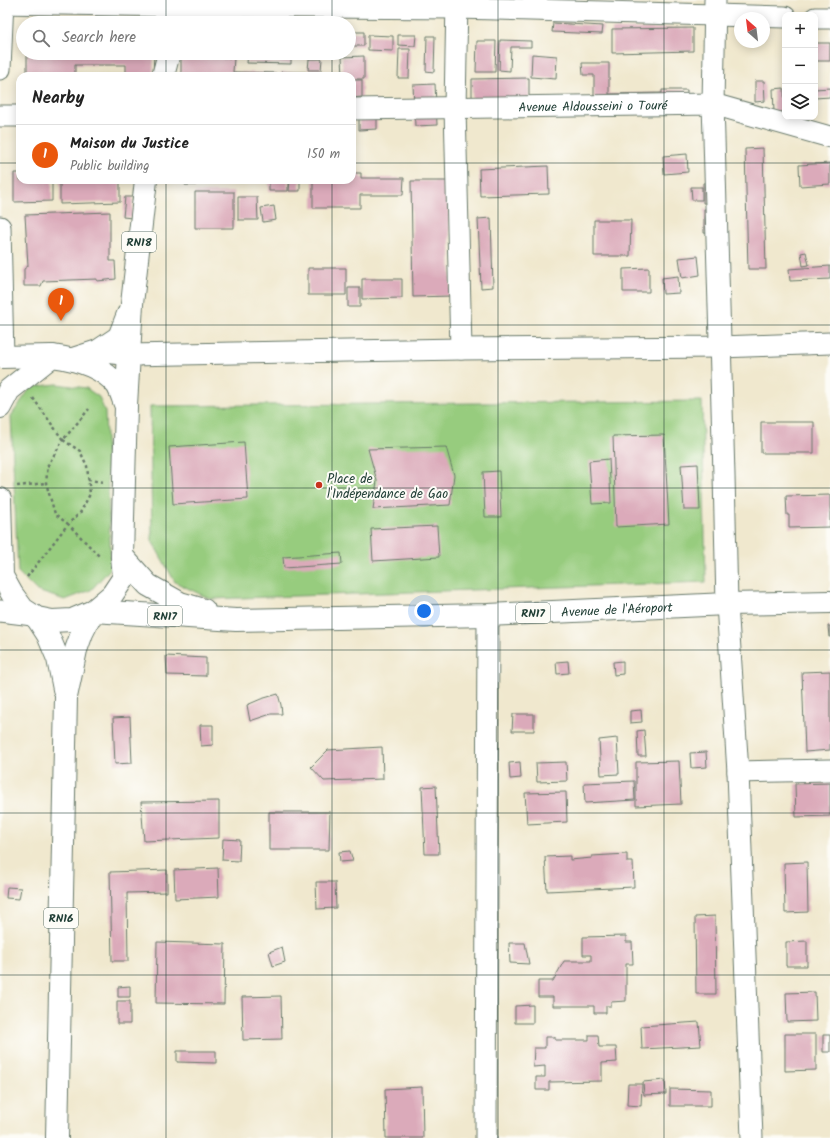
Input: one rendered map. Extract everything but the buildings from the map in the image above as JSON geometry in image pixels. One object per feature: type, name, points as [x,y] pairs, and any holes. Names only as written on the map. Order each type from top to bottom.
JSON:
[{"type":"main road","points":[[164,72],[167,60]]},
{"type":"main road","name":"RN18","points":[[126,406],[132,304],[146,184]]},
{"type":"main road","name":"RN18","points":[[63,358],[98,351],[119,337],[132,304]]},
{"type":"main road","points":[[1,357],[63,358],[101,371],[118,386],[126,406],[122,556],[124,577],[112,595],[93,611],[72,620],[52,621],[35,617],[23,609],[1,577],[7,493]]},
{"type":"main road","points":[[0,407],[9,390],[63,358]]},
{"type":"main road","name":"RN17","points":[[122,556],[148,585],[180,603],[236,620]]},
{"type":"main road","name":"Avenue de l'Aéroport","points":[[236,620],[488,615],[727,604],[830,602]]},
{"type":"main road","name":"RN17","points":[[93,611],[236,620]]},
{"type":"main road","name":"RN16","points":[[57,1138],[66,697],[76,650],[82,633],[93,611]]},
{"type":"main road","name":"RN16","points":[[35,617],[48,635],[58,659],[66,697]]},
{"type":"street","points":[[0,69],[2,2],[179,10],[457,4],[715,8],[782,17]]},
{"type":"street","points":[[457,4],[455,108],[461,349]]},
{"type":"street","points":[[715,8],[713,104],[727,604],[738,772],[752,1138]]},
{"type":"street","points":[[818,18],[830,18]]},
{"type":"street","name":"Avenue Aldousseini o Touré","points":[[356,109],[713,104],[830,137]]},
{"type":"street","points":[[0,116],[16,116]]},
{"type":"street","points":[[0,227],[1,357]]},
{"type":"street","points":[[98,351],[129,355],[461,349],[720,347],[830,343]]},
{"type":"street","points":[[0,611],[35,617]]},
{"type":"street","points":[[486,1138],[488,615]]},
{"type":"street","points":[[738,772],[830,770]]},
{"type":"path","points":[[25,579],[68,524],[80,513],[90,494],[87,466],[80,451],[63,440],[30,394]]},
{"type":"path","points":[[89,409],[63,440],[48,465],[46,483],[55,514],[68,524],[100,557]]},
{"type":"path","points":[[7,493],[46,483]]},
{"type":"green space","points":[[57,384],[86,388],[99,397],[105,412],[111,568],[91,590],[65,600],[37,591],[18,572],[11,416],[31,387]]},
{"type":"green space","points":[[702,401],[706,582],[210,599],[175,582],[152,541],[150,406]]},
{"type":"place","name":"Maison du Justice","points":[[61,321]]},
{"type":"place","name":"Place de l'Indépendance de Gao","points":[[319,485]]}]
